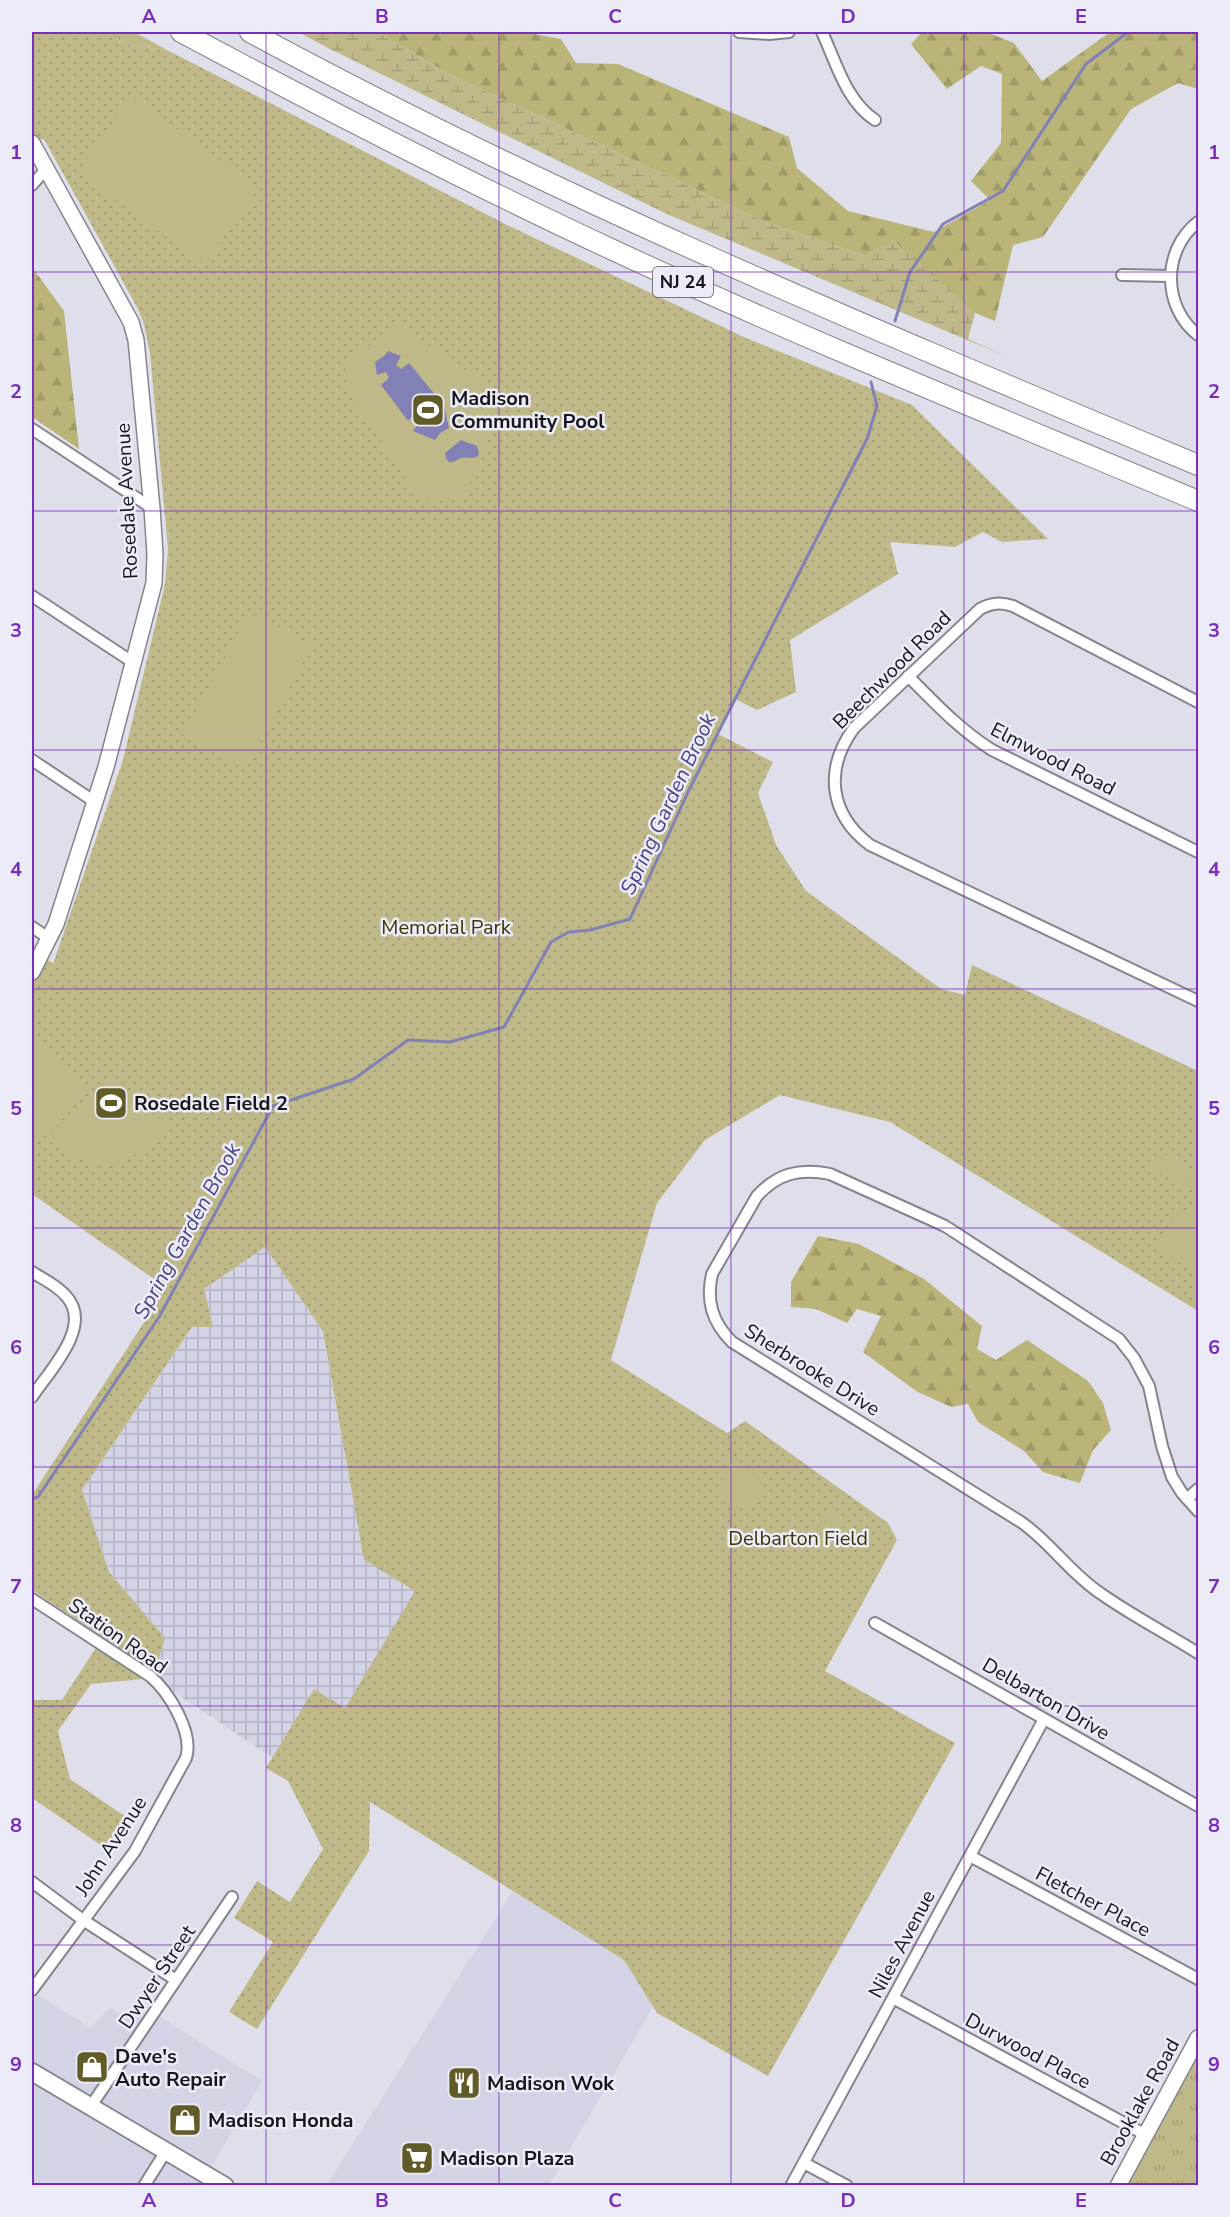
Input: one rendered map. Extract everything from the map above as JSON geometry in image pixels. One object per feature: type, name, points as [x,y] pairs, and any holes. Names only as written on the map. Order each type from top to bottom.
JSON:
[{"type":"highway","name":"NJ 24","points":[[181,32],[378,135],[614,251],[824,344],[1198,501]]},
{"type":"highway","name":"NJ 24","points":[[250,32],[398,109],[619,217],[838,315],[1198,465]]},
{"type":"main road","points":[[32,2072],[225,2186]]},
{"type":"street","points":[[739,32],[769,34],[789,32]]},
{"type":"street","points":[[822,32],[853,99],[864,113],[875,120]]},
{"type":"street","name":"Rosedale Avenue","points":[[32,143],[131,322],[137,350],[155,554],[155,576],[116,733],[57,924],[32,972]]},
{"type":"street","points":[[32,185],[46,169]]},
{"type":"street","points":[[1198,222],[1186,234],[1179,246],[1170,276],[1173,299],[1178,312],[1184,322],[1198,335]]},
{"type":"street","points":[[1122,274],[1170,276]]},
{"type":"street","points":[[32,429],[152,508]]},
{"type":"street","points":[[32,596],[134,663]]},
{"type":"street","name":"Beechwood Road","points":[[1198,702],[1013,606],[1004,603],[988,605],[980,609],[854,728],[838,756],[835,779],[838,804],[850,826],[870,845],[1198,1001]]},
{"type":"street","name":"Elmwood Road","points":[[908,676],[956,725],[992,750],[1198,852]]},
{"type":"street","points":[[32,760],[95,802]]},
{"type":"street","points":[[32,927],[50,939]]},
{"type":"street","name":"Sherbrooke Drive","points":[[1198,1510],[1187,1499],[1166,1465],[1153,1401],[1144,1373],[1124,1345],[1110,1333],[945,1226],[830,1174],[816,1171],[790,1173],[766,1185],[757,1196],[712,1274],[709,1301],[711,1312],[722,1333],[732,1342],[1021,1522],[1048,1543],[1099,1593],[1198,1653]]},
{"type":"street","points":[[32,1272],[65,1294],[71,1302],[76,1319],[72,1337],[32,1398]]},
{"type":"street","points":[[1187,1499],[1198,1489]]},
{"type":"street","name":"Station Road","points":[[32,1599],[150,1676],[167,1693],[176,1712]]},
{"type":"street","name":"Delbarton Drive","points":[[875,1623],[1198,1806]]},
{"type":"street","name":"John Avenue","points":[[32,1990],[135,1851],[186,1758],[189,1748],[188,1739],[176,1712]]},
{"type":"street","name":"Niles Avenue","points":[[791,2186],[1044,1719]]},
{"type":"street","name":"Fletcher Place","points":[[970,1856],[1198,1979]]},
{"type":"street","points":[[32,1882],[83,1920],[176,1980]]},
{"type":"street","name":"Dwyer Street","points":[[91,2106],[232,1897]]},
{"type":"street","name":"Durwood Place","points":[[893,1998],[1146,2135]]},
{"type":"street","name":"Brooklake Road","points":[[1118,2186],[1198,2038]]},
{"type":"street","points":[[144,2186],[166,2151]]},
{"type":"street","points":[[804,2163],[847,2186]]},
{"type":"shaded area","points":[[265,1247],[323,1331],[364,1560],[416,1591],[345,1708],[314,1690],[273,1758],[153,1678],[165,1638],[109,1572],[82,1490],[193,1326],[203,1289]]},
{"type":"shaded area","points":[[513,1891],[625,1960],[653,2007],[549,2185],[326,2186]]},
{"type":"shaded area","points":[[32,1991],[90,2028],[110,2008],[124,2015],[154,2013],[262,2081],[207,2174],[226,2185],[32,2185]]},
{"type":"green space","name":"Memorial Park","points":[[32,32],[106,32],[126,44],[169,51],[507,225],[746,338],[912,405],[1048,539],[1002,542],[983,532],[955,547],[890,542],[898,574],[790,640],[796,692],[757,710],[735,699],[718,734],[773,762],[758,793],[776,845],[806,891],[941,989],[965,995],[972,965],[1198,1071],[1198,1311],[890,1122],[780,1095],[705,1140],[657,1203],[611,1360],[727,1433],[745,1421],[888,1523],[897,1540],[825,1671],[955,1743],[768,2076],[657,2013],[624,1960],[370,1802],[369,1851],[257,2029],[229,2012],[273,1942],[234,1918],[257,1881],[290,1902],[323,1849],[288,1781],[266,1768],[314,1689],[345,1708],[415,1591],[364,1560],[323,1331],[265,1247],[204,1289],[213,1327],[192,1327],[82,1490],[109,1572],[165,1638],[153,1678],[91,1684],[58,1731],[70,1779],[126,1817],[105,1848],[32,1798],[32,1700],[62,1700],[103,1637],[32,1590],[32,1495],[154,1307],[154,1279],[32,1194],[32,982],[47,959],[53,964],[123,760],[165,584],[168,549],[150,353],[144,324],[137,307],[44,139],[32,141]]},
{"type":"green space","points":[[106,32],[134,32],[169,51],[126,44]]},
{"type":"green space","points":[[298,32],[378,32],[447,73],[766,222],[865,256],[893,240],[975,313],[968,339],[1008,357],[669,215]]},
{"type":"green space","points":[[378,32],[524,32],[561,39],[576,63],[618,64],[789,137],[797,168],[848,211],[934,232],[990,200],[971,181],[1001,143],[1002,74],[981,66],[947,89],[911,44],[922,32],[986,32],[1014,43],[1042,81],[1110,32],[1198,32],[1198,89],[1178,83],[1131,109],[1043,237],[1013,245],[995,321],[975,313],[893,241],[865,256],[766,222],[447,73]]},
{"type":"green space","points":[[132,96],[259,189],[204,264],[77,172]]},
{"type":"green space","points":[[32,267],[64,311],[79,449],[32,417]]},
{"type":"green space","name":"Madison Community Pool","points":[[397,323],[501,394],[479,466],[466,491],[455,499],[422,502],[346,390],[345,363]]},
{"type":"green space","points":[[249,612],[312,645],[246,769],[183,736]]},
{"type":"green space","points":[[32,1037],[89,1089],[51,1132],[32,1134]]},
{"type":"green space","name":"Rosedale Field 2","points":[[109,1080],[168,1126],[168,1134],[136,1154],[108,1164],[80,1159],[47,1139]]},
{"type":"green space","points":[[1163,1152],[1196,1173],[1185,1189],[1152,1168]]},
{"type":"green space","points":[[1198,1202],[1198,1275],[1155,1246],[1176,1216]]},
{"type":"green space","points":[[818,1236],[859,1244],[924,1279],[982,1326],[977,1349],[996,1360],[1027,1340],[1088,1381],[1103,1403],[1111,1430],[1093,1450],[1080,1483],[1043,1472],[1024,1451],[978,1422],[968,1404],[951,1407],[916,1391],[863,1352],[881,1316],[857,1309],[847,1323],[816,1309],[791,1307],[791,1282]]},
{"type":"green space","points":[[728,1456],[762,1478],[761,1495],[747,1505],[735,1506],[724,1502],[718,1491],[726,1471]]},
{"type":"green space","points":[[832,1512],[847,1522],[826,1549],[811,1537]]},
{"type":"green space","points":[[1198,2047],[1198,2185],[1122,2185]]},
{"type":"water","points":[[388,351],[401,356],[396,365],[401,369],[409,363],[437,397],[428,405],[431,410],[444,406],[449,428],[440,433],[435,440],[413,431],[422,418],[416,413],[408,421],[381,385],[389,378],[386,372],[377,375],[375,362]]},
{"type":"water","points":[[461,440],[477,446],[478,456],[449,462],[445,453]]},
{"type":"waterway","name":"Spring Garden Brook","points":[[895,321],[910,272],[943,224],[1003,191],[1086,64],[1128,32]]},
{"type":"waterway","name":"Spring Garden Brook","points":[[32,1499],[38,1497],[159,1317],[273,1106],[354,1079],[408,1040],[450,1042],[504,1027],[551,942],[569,932],[590,930],[630,919],[688,792],[867,439],[877,406],[871,382]]},
{"type":"place","name":"Madison Community Pool","points":[[428,410]]},
{"type":"place","name":"Rosedale Field 2","points":[[111,1103]]},
{"type":"place","name":"Dave's Auto Repair","points":[[92,2067]]},
{"type":"place","name":"Madison Wok","points":[[464,2083]]},
{"type":"place","name":"Madison Honda","points":[[185,2120]]},
{"type":"place","name":"Madison Plaza","points":[[417,2158]]},
{"type":"park label","name":"Delbarton Field","points":[[798,1538]]}]
